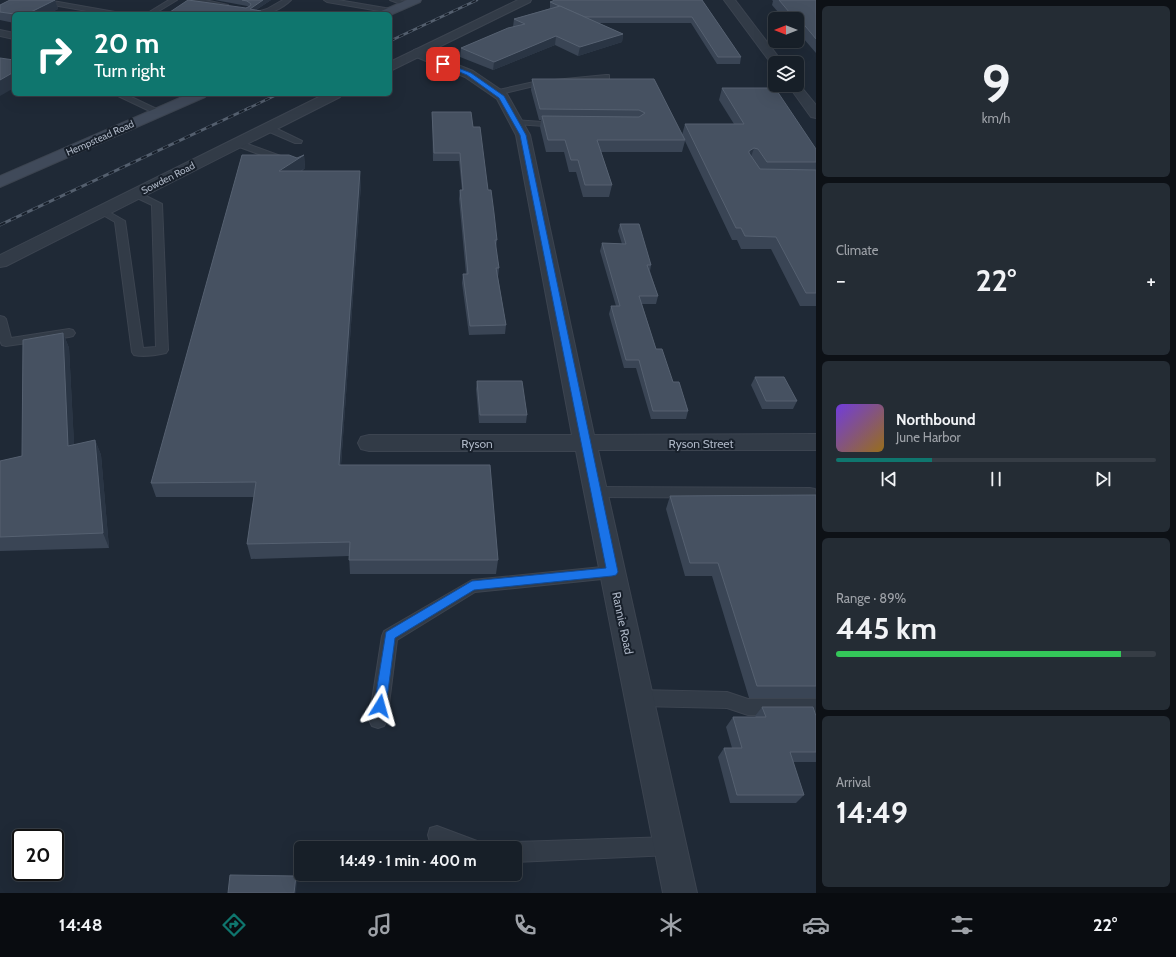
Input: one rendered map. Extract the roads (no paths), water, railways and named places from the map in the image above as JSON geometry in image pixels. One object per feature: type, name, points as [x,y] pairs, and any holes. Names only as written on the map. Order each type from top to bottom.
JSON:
[{"type":"main road","points":[[389,8],[411,2]]},
{"type":"main road","name":"Hempstead Road","points":[[0,182],[195,96]]},
{"type":"street","points":[[392,66],[526,0]]},
{"type":"street","points":[[729,0],[772,56]]},
{"type":"street","points":[[0,33],[12,36]]},
{"type":"street","name":"Rannie Road","points":[[418,53],[469,74],[497,93],[502,97],[523,135],[585,443],[680,893]]},
{"type":"street","points":[[801,92],[811,102],[816,114]]},
{"type":"street","name":"Sowden Road","points":[[0,262],[332,96]]},
{"type":"street","name":"Ryson Street","points":[[585,443],[816,442]]},
{"type":"street","name":"Ryson","points":[[369,443],[585,443]]},
{"type":"lane","points":[[36,0],[104,12]]},
{"type":"lane","points":[[153,12],[174,0]]},
{"type":"lane","points":[[193,0],[231,6]]},
{"type":"lane","points":[[260,12],[269,11],[288,0]]},
{"type":"lane","points":[[326,0],[389,8]]},
{"type":"lane","points":[[497,93],[534,84],[606,77]]},
{"type":"lane","points":[[123,96],[159,112]]},
{"type":"lane","points":[[516,122],[563,125]]},
{"type":"lane","points":[[268,128],[298,141]]},
{"type":"lane","points":[[237,143],[292,164]]},
{"type":"lane","points":[[101,211],[120,221],[138,352],[162,350],[157,204],[136,194]]},
{"type":"lane","points":[[0,319],[6,342],[68,334]]},
{"type":"lane","points":[[596,492],[810,493]]},
{"type":"lane","points":[[378,720],[390,636],[472,586],[612,572]]},
{"type":"lane","points":[[639,698],[727,700],[748,707],[816,707]]},
{"type":"lane","points":[[437,835],[452,841]]},
{"type":"lane","points":[[522,852],[671,846]]},
{"type":"railway","points":[[392,40],[477,0]]},
{"type":"railway","points":[[247,109],[274,96]]},
{"type":"railway","points":[[0,225],[249,108]]}]
